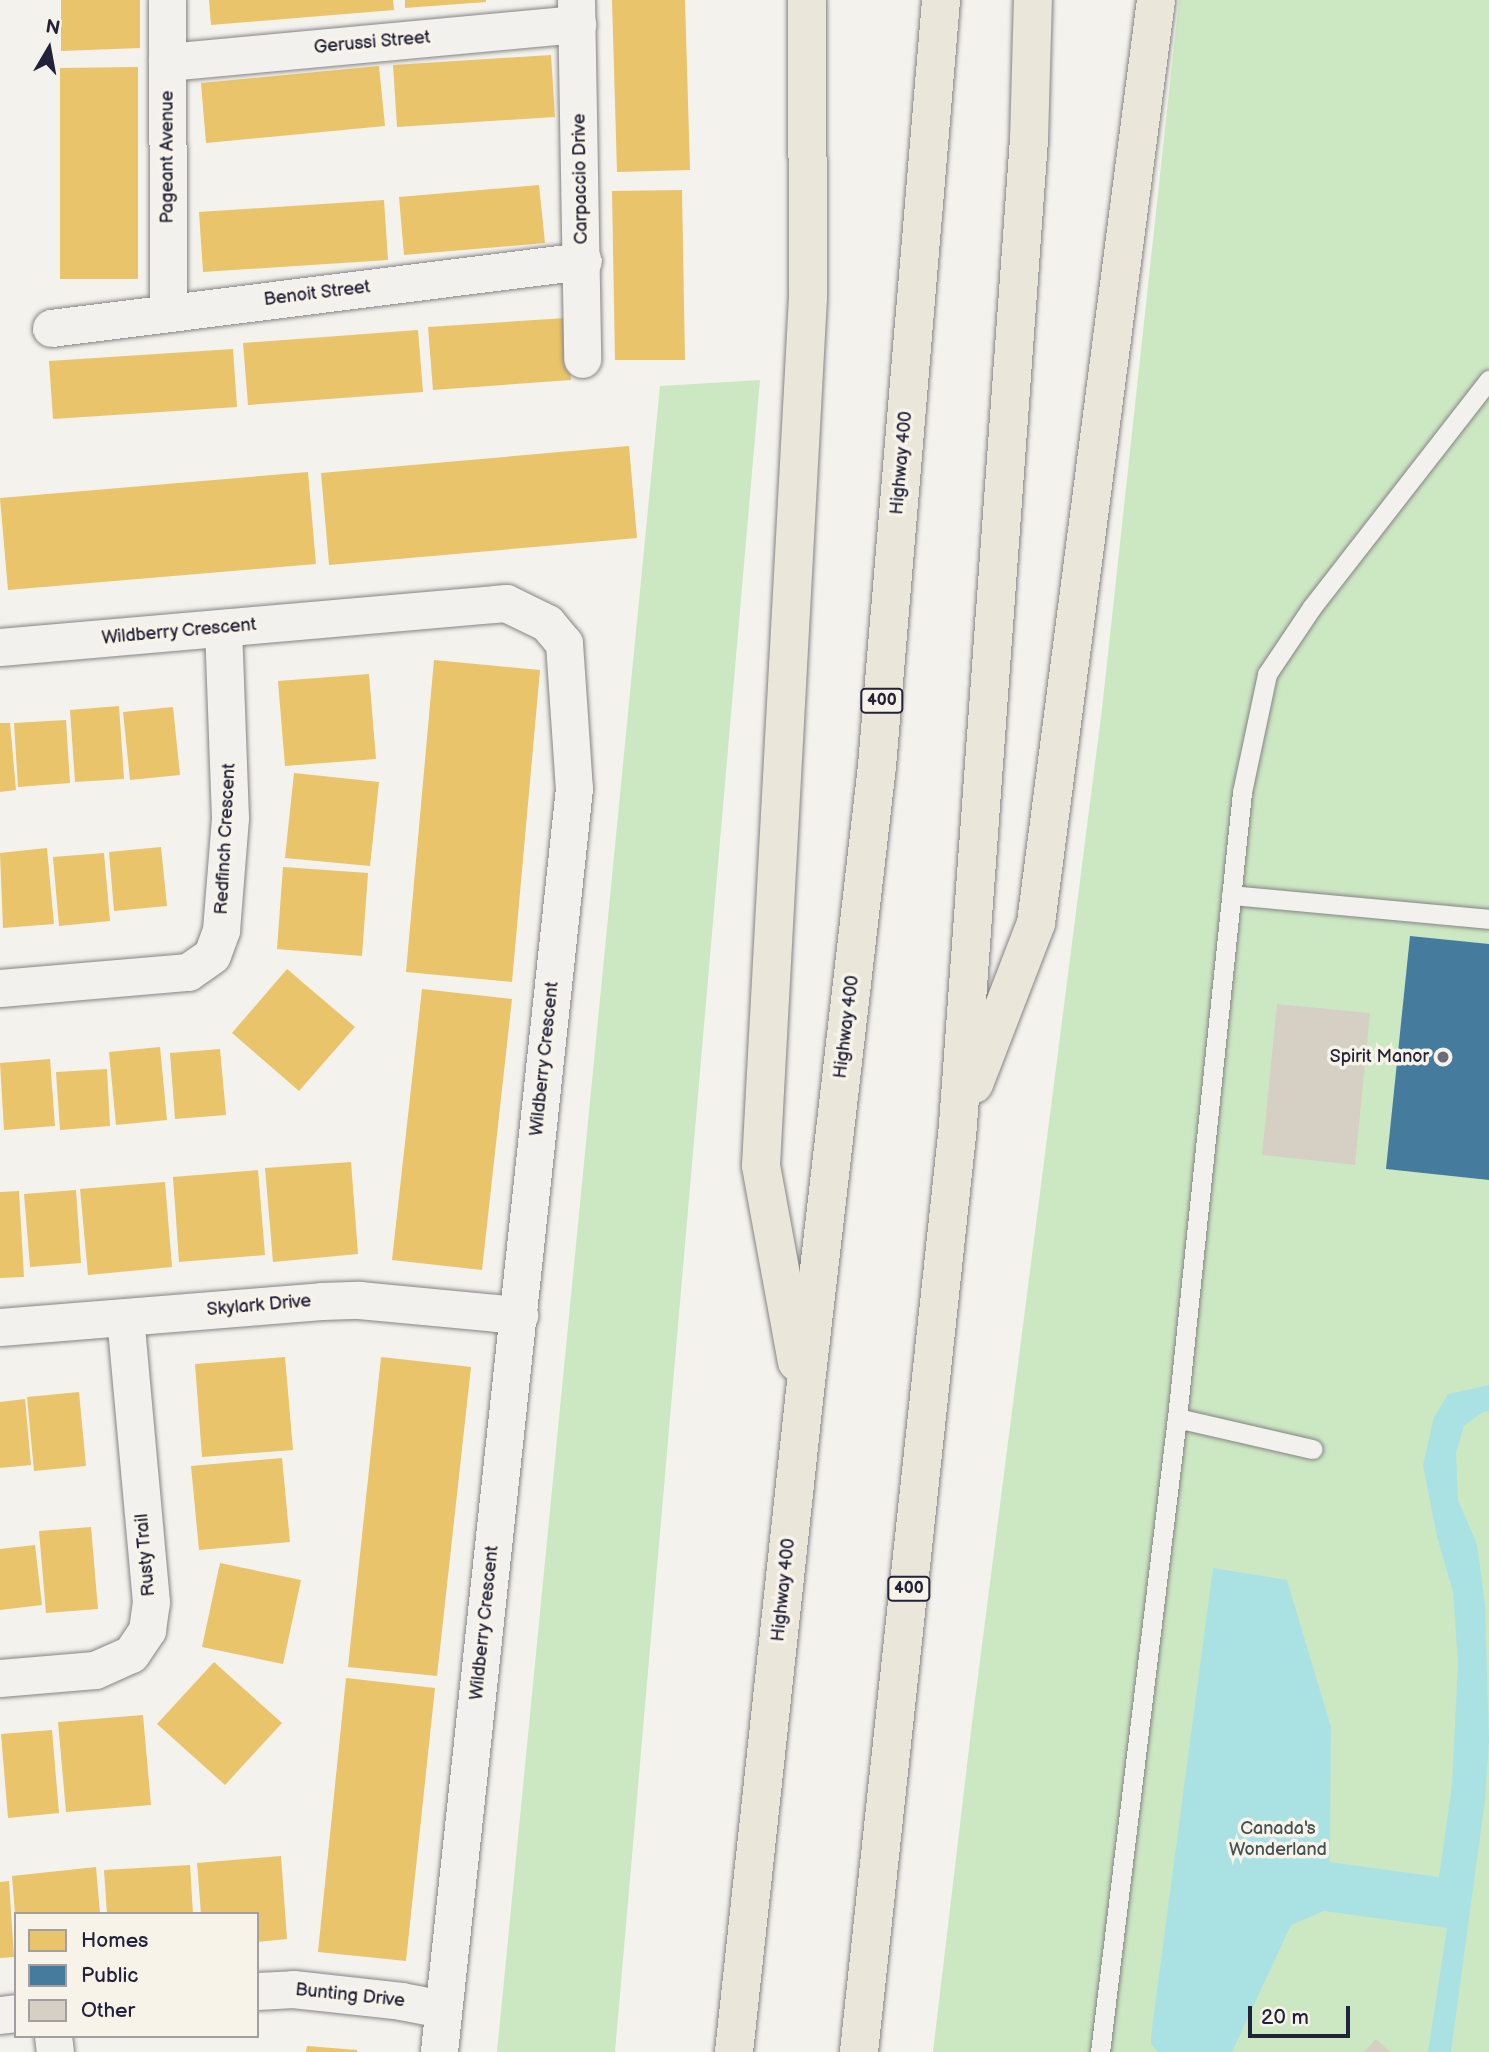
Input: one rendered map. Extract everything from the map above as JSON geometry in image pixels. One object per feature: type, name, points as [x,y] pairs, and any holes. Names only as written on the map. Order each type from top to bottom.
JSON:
[{"type":"highway","points":[[804,1400],[761,1165],[808,298],[807,0]]},
{"type":"highway","name":"Highway 400","points":[[734,2052],[804,1400],[877,766],[941,0]]},
{"type":"highway","name":"400","points":[[859,2052],[958,1125],[1029,140],[1033,0]]},
{"type":"highway","points":[[958,1125],[1036,923],[1156,0]]},
{"type":"street","name":"Pageant Avenue","points":[[167,0],[169,313]]},
{"type":"street","name":"Gerussi Street","points":[[167,62],[577,12]]},
{"type":"street","name":"Carpaccio Drive","points":[[577,12],[583,261],[582,359]]},
{"type":"street","name":"Benoit Street","points":[[51,328],[583,261]]},
{"type":"street","name":"Wildberry Crescent","points":[[0,647],[506,603],[528,611],[547,623],[564,643],[574,788],[439,2052]]},
{"type":"street","name":"Redfinch Crescent","points":[[0,988],[188,972],[212,955],[221,930],[230,818],[223,629]]},
{"type":"street","name":"Skylark Drive","points":[[0,1327],[359,1300],[519,1315]]},
{"type":"street","name":"Rusty Trail","points":[[0,1678],[95,1670],[131,1654],[147,1630],[151,1602],[125,1317]]},
{"type":"street","name":"Bunting Drive","points":[[259,1991],[307,1991],[401,2001],[442,2009]]},
{"type":"lane","points":[[1100,2052],[1177,1418],[1242,792],[1267,674],[1312,607],[1489,380]]},
{"type":"lane","points":[[1231,895],[1489,919]]},
{"type":"lane","points":[[1177,1418],[1312,1449]]},
{"type":"green space","name":"Canada's Wonderland","points":[[1179,0],[1489,0],[1489,2052],[933,2052],[972,1723],[1102,709]]},
{"type":"green space","points":[[760,380],[615,2052],[497,2052],[660,386]]},
{"type":"water","points":[[1489,1385],[1489,1411],[1483,1412],[1464,1426],[1456,1453],[1458,1500],[1477,1544],[1485,1604],[1489,1741],[1485,1800],[1451,2052],[1428,2052],[1447,1928],[1324,1911],[1291,1925],[1232,2052],[1158,2052],[1151,2044],[1151,2036],[1213,1568],[1287,1580],[1331,1727],[1330,1862],[1439,1877],[1452,1785],[1458,1663],[1453,1592],[1437,1537],[1423,1465],[1434,1417],[1448,1394]]},
{"type":"building: Homes","points":[[61,0],[140,0],[140,48],[61,51]]},
{"type":"building: Homes","points":[[209,0],[393,0],[394,10],[211,25]]},
{"type":"building: Homes","points":[[405,0],[486,0],[486,2],[405,8]]},
{"type":"building: Homes","points":[[612,0],[685,0],[690,170],[617,172]]},
{"type":"building: Homes","points":[[551,55],[555,117],[397,127],[393,65]]},
{"type":"building: Homes","points":[[379,66],[385,126],[206,143],[201,83]]},
{"type":"building: Homes","points":[[138,67],[138,279],[60,279],[60,68]]},
{"type":"building: Homes","points":[[539,185],[545,243],[404,255],[399,197]]},
{"type":"building: Homes","points":[[682,190],[685,360],[615,360],[612,191]]},
{"type":"building: Homes","points":[[384,200],[388,260],[203,272],[199,212]]},
{"type":"building: Homes","points":[[566,318],[571,380],[433,390],[428,327]]},
{"type":"building: Homes","points":[[418,330],[423,392],[248,405],[243,343]]},
{"type":"building: Homes","points":[[233,349],[237,407],[53,419],[49,361]]},
{"type":"building: Homes","points":[[629,446],[637,538],[329,565],[321,473]]},
{"type":"building: Homes","points":[[308,472],[316,564],[8,590],[0,498]]},
{"type":"building: Homes","points":[[434,660],[540,670],[512,982],[406,972]]},
{"type":"building: Homes","points":[[369,674],[376,759],[285,766],[278,681]]},
{"type":"building: Homes","points":[[119,706],[124,779],[75,782],[70,710]]},
{"type":"building: Homes","points":[[173,707],[180,775],[130,780],[123,712]]},
{"type":"building: Homes","points":[[66,720],[70,783],[18,787],[14,723]]},
{"type":"building: Homes","points":[[0,723],[10,723],[16,790],[0,792]]},
{"type":"building: Homes","points":[[294,773],[379,782],[370,866],[285,858]]},
{"type":"building: Homes","points":[[161,847],[167,906],[114,911],[109,852]]},
{"type":"building: Homes","points":[[47,848],[54,924],[3,928],[0,853]]},
{"type":"building: Homes","points":[[104,853],[110,921],[59,926],[53,857]]},
{"type":"building: Homes","points":[[283,867],[368,873],[362,956],[277,949]]},
{"type":"building: Homes","points":[[287,969],[355,1027],[299,1091],[232,1033]]},
{"type":"building: Homes","points":[[422,989],[512,999],[482,1270],[392,1260]]},
{"type":"building: Homes","points":[[160,1047],[167,1120],[116,1125],[109,1052]]},
{"type":"building: Homes","points":[[220,1049],[226,1115],[175,1119],[170,1053]]},
{"type":"building: Homes","points":[[50,1059],[55,1126],[4,1130],[0,1063]]},
{"type":"building: Homes","points":[[107,1069],[110,1126],[60,1130],[56,1072]]},
{"type":"building: Homes","points":[[351,1162],[358,1254],[273,1262],[265,1168]]},
{"type":"building: Homes","points":[[258,1170],[265,1255],[179,1262],[173,1177]]},
{"type":"building: Homes","points":[[165,1182],[172,1267],[88,1275],[80,1189]]},
{"type":"building: Homes","points":[[76,1190],[81,1263],[30,1267],[24,1194]]},
{"type":"building: Homes","points":[[19,1191],[24,1277],[0,1278],[0,1192]]},
{"type":"building: Homes","points":[[285,1357],[293,1450],[202,1457],[195,1364]]},
{"type":"building: Homes","points":[[381,1357],[471,1367],[437,1676],[348,1667]]},
{"type":"building: Homes","points":[[79,1392],[86,1466],[34,1471],[27,1397]]},
{"type":"building: Homes","points":[[25,1399],[31,1465],[0,1468],[0,1402]]},
{"type":"building: Homes","points":[[282,1458],[290,1542],[199,1550],[191,1466]]},
{"type":"building: Homes","points":[[91,1527],[98,1609],[46,1613],[39,1531]]},
{"type":"building: Homes","points":[[35,1545],[42,1605],[0,1610],[0,1549]]},
{"type":"building: Homes","points":[[220,1563],[301,1580],[283,1664],[202,1647]]},
{"type":"building: Homes","points":[[214,1662],[282,1723],[225,1785],[157,1724]]},
{"type":"building: Homes","points":[[346,1678],[435,1688],[406,1961],[318,1952]]},
{"type":"building: Homes","points":[[143,1715],[151,1805],[66,1812],[58,1722]]},
{"type":"building: Homes","points":[[52,1730],[59,1813],[8,1818],[1,1734]]},
{"type":"building: Homes","points":[[281,1856],[287,1939],[259,1942],[259,1912],[201,1912],[197,1863]]},
{"type":"building: Homes","points":[[190,1865],[193,1912],[107,1912],[104,1870]]},
{"type":"building: Homes","points":[[96,1867],[100,1912],[15,1912],[12,1876]]},
{"type":"building: Homes","points":[[9,1881],[14,1957],[0,1958],[0,1882]]},
{"type":"building: Homes","points":[[307,2046],[357,2050],[357,2052],[306,2052]]},
{"type":"building: Public","name":"Spirit Manor","points":[[1410,936],[1489,944],[1489,1180],[1386,1169]]},
{"type":"building: Other","points":[[1277,1004],[1370,1013],[1355,1165],[1262,1155]]},
{"type":"building: Other","points":[[1376,2039],[1390,2052],[1364,2052]]},
{"type":"place","name":"Spirit Manor","points":[[1443,1057]]}]
